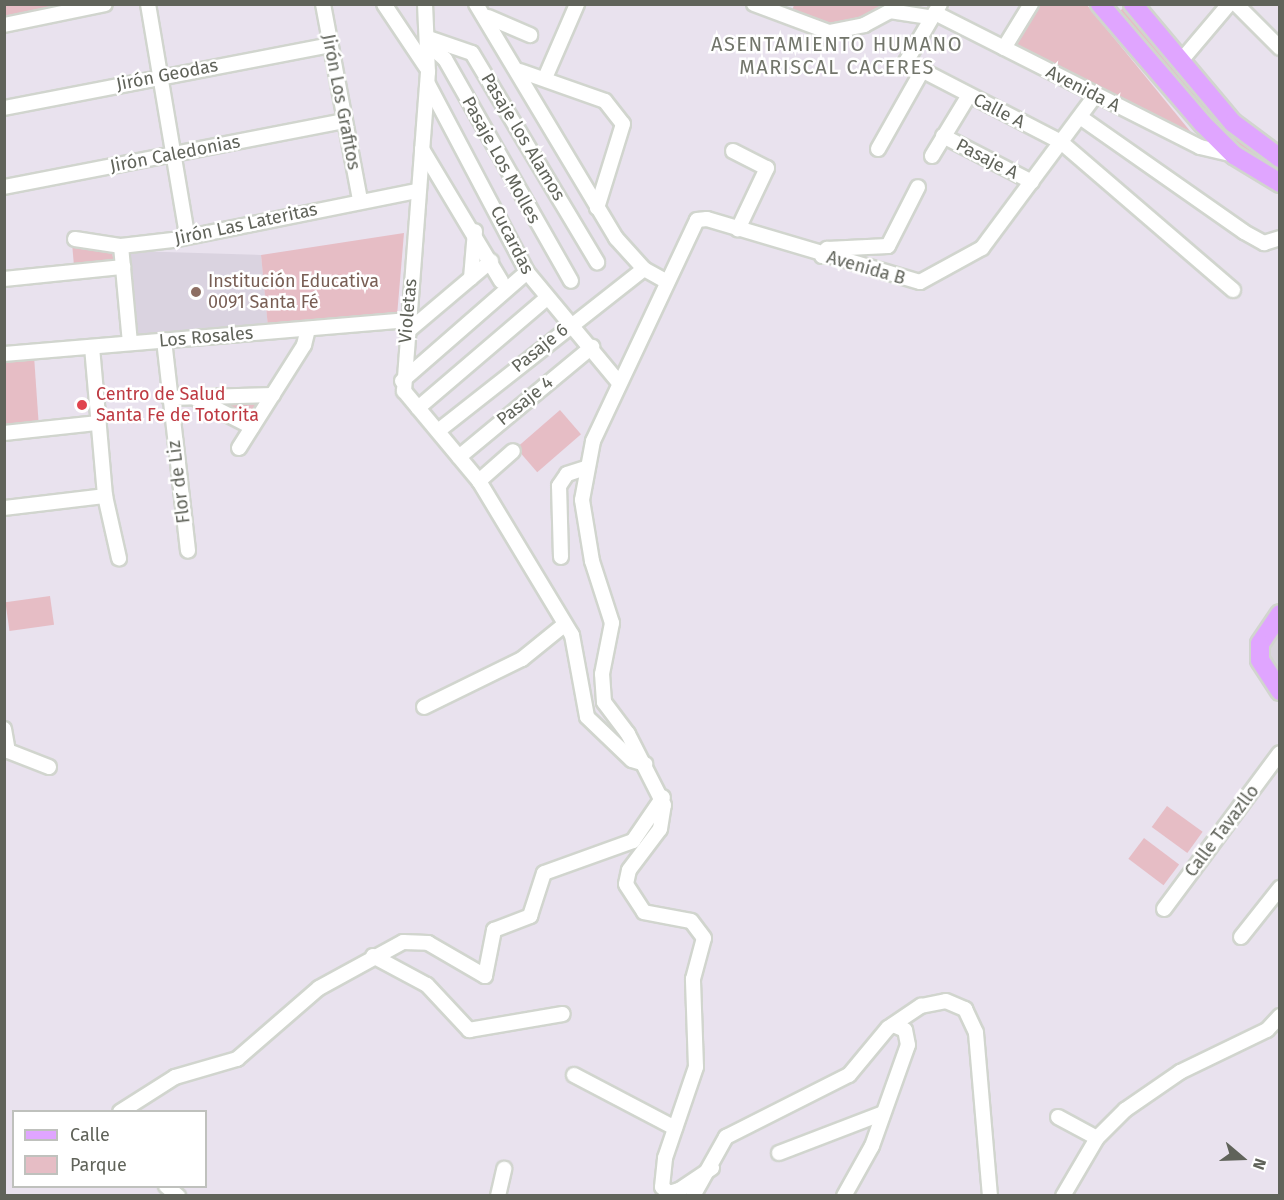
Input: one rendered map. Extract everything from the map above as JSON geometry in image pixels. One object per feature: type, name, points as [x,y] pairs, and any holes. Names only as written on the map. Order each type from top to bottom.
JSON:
[{"type":"main road","points":[[1133,4],[1233,123],[1280,158]]},
{"type":"main road","points":[[1107,7],[1234,156],[1280,183]]},
{"type":"main road","points":[[1280,614],[1260,644],[1260,660],[1280,691]]},
{"type":"street","points":[[4,25],[105,4]]},
{"type":"street","points":[[147,4],[187,234]]},
{"type":"street","name":"Jirón Los Grafitos","points":[[323,4],[360,200]]},
{"type":"street","name":"Cucardas","points":[[384,4],[427,77],[527,272],[620,383]]},
{"type":"street","name":"Violetas","points":[[402,381],[427,77],[426,4]]},
{"type":"street","points":[[476,4],[488,17],[597,208],[644,269],[667,282],[620,383],[585,468],[582,500],[592,561],[612,623],[602,674],[604,702],[663,797],[660,829],[629,870],[626,884],[644,912],[691,921],[704,934],[693,979],[696,1067],[664,1158],[663,1190],[680,1190],[712,1168]]},
{"type":"street","points":[[546,78],[577,4]]},
{"type":"street","name":"Avenida A","points":[[754,4],[828,32],[864,25],[890,11],[934,11],[1095,96],[1200,147],[1234,156]]},
{"type":"street","points":[[1004,48],[1031,4]]},
{"type":"street","points":[[1180,62],[1229,4]]},
{"type":"street","points":[[1236,4],[1280,48]]},
{"type":"street","name":"Calle A","points":[[934,11],[906,62],[1061,142],[1233,290]]},
{"type":"street","points":[[488,17],[530,35]]},
{"type":"street","name":"Pasaje los Alamos","points":[[428,41],[472,53],[597,262]]},
{"type":"street","name":"Pasaje Los Molles","points":[[428,41],[445,59],[571,281]]},
{"type":"street","name":"Jirón Geodas","points":[[4,108],[160,76],[330,45]]},
{"type":"street","points":[[520,71],[546,78],[606,101],[623,124],[597,208]]},
{"type":"street","points":[[878,149],[922,71]]},
{"type":"street","points":[[932,156],[969,95]]},
{"type":"street","name":"Avenida B","points":[[667,282],[697,220],[738,229],[822,256],[920,282],[949,262],[979,252],[1095,96]]},
{"type":"street","points":[[1080,117],[1244,232],[1264,243],[1280,238]]},
{"type":"street","name":"Jirón Caledonias","points":[[4,187],[345,121]]},
{"type":"street","name":"Pasaje A","points":[[943,136],[1032,182]]},
{"type":"street","points":[[422,149],[475,231],[501,281]]},
{"type":"street","points":[[733,151],[767,168],[738,229]]},
{"type":"street","points":[[822,256],[827,249],[888,246],[918,187]]},
{"type":"street","name":"Jirón Las Lateritas","points":[[75,238],[121,246],[417,191]]},
{"type":"street","points":[[471,278],[475,231]]},
{"type":"street","points":[[121,246],[130,343]]},
{"type":"street","points":[[408,326],[491,261]]},
{"type":"street","points":[[4,279],[123,267]]},
{"type":"street","name":"Pasaje 6","points":[[438,431],[571,323],[644,269]]},
{"type":"street","points":[[527,272],[402,381],[418,408],[479,481],[537,575],[578,650],[587,717],[626,754],[645,765]]},
{"type":"street","points":[[418,408],[547,298]]},
{"type":"street","name":"Los Rosales","points":[[4,354],[308,328],[408,326]]},
{"type":"street","points":[[239,448],[304,345],[308,328]]},
{"type":"street","name":"Flor de Liz","points":[[164,340],[188,551]]},
{"type":"street","points":[[92,347],[105,496],[119,558]]},
{"type":"street","name":"Pasaje 4","points":[[459,457],[592,347]]},
{"type":"street","points":[[169,399],[273,395]]},
{"type":"street","points":[[193,398],[252,427]]},
{"type":"street","points":[[4,433],[98,423]]},
{"type":"street","points":[[479,481],[513,451]]},
{"type":"street","points":[[561,557],[559,486],[567,474],[585,468]]},
{"type":"street","points":[[4,508],[105,496]]},
{"type":"street","points":[[424,707],[522,659],[564,625]]},
{"type":"street","points":[[4,729],[6,749],[49,767]]},
{"type":"street","name":"Calle Tavazllo","points":[[1164,909],[1280,753]]},
{"type":"street","points":[[123,1110],[175,1077],[237,1059],[319,988],[373,956],[403,942],[422,941],[485,976],[494,930],[530,916],[544,873],[633,841],[663,797]]},
{"type":"street","points":[[1241,937],[1277,896]]},
{"type":"street","points":[[373,956],[427,985],[469,1030],[563,1014]]},
{"type":"street","points":[[693,1196],[712,1168],[726,1137],[849,1075],[893,1025],[921,1006],[946,1001],[965,1009],[976,1033],[984,1084],[990,1196]]},
{"type":"street","points":[[1063,1196],[1097,1137],[1148,1092],[1267,1030],[1280,1016]]},
{"type":"street","points":[[844,1196],[872,1146],[908,1045],[905,1030],[893,1025]]},
{"type":"street","points":[[574,1075],[675,1128]]},
{"type":"street","points":[[779,1153],[883,1113]]},
{"type":"street","points":[[1058,1117],[1097,1137]]},
{"type":"street","points":[[498,1196],[504,1169]]},
{"type":"shaded area","name":"Institución Educativa 0091 Santa Fé","points":[[132,251],[261,255],[268,326],[132,336],[125,257]]},
{"type":"shaded area","points":[[1279,605],[1279,699],[1253,668],[1253,635]]},
{"type":"green space","points":[[5,5],[86,5],[5,21]]},
{"type":"green space","points":[[794,5],[896,5],[870,19],[828,27],[791,14]]},
{"type":"green space","points":[[1035,5],[1087,5],[1199,142],[1009,47]]},
{"type":"green space","points":[[1124,7],[1279,163],[1279,178],[1225,140],[1119,12]]},
{"type":"green space","points":[[404,233],[397,316],[268,327],[261,255]]},
{"type":"green space","points":[[72,243],[112,252],[114,262],[74,266]]},
{"type":"green space","points":[[34,356],[39,428],[5,431],[4,360]]},
{"type":"green space","points":[[267,398],[252,423],[207,401]]},
{"type":"green space","points":[[560,410],[581,434],[537,472],[516,448]]},
{"type":"green space","points":[[50,596],[54,625],[9,631],[5,602]]},
{"type":"green space","points":[[1167,806],[1203,832],[1187,853],[1152,827]]},
{"type":"green space","points":[[1144,838],[1179,864],[1163,885],[1128,859]]},
{"type":"place","name":"Institución Educativa 0091 Santa Fé","points":[[196,292]]},
{"type":"place","name":"Centro de Salud Santa Fe de Totorita","points":[[82,405]]},
{"type":"district","name":"ASENTAMIENTO HUMANO MARISCAL CACERES","points":[[837,56]]}]
